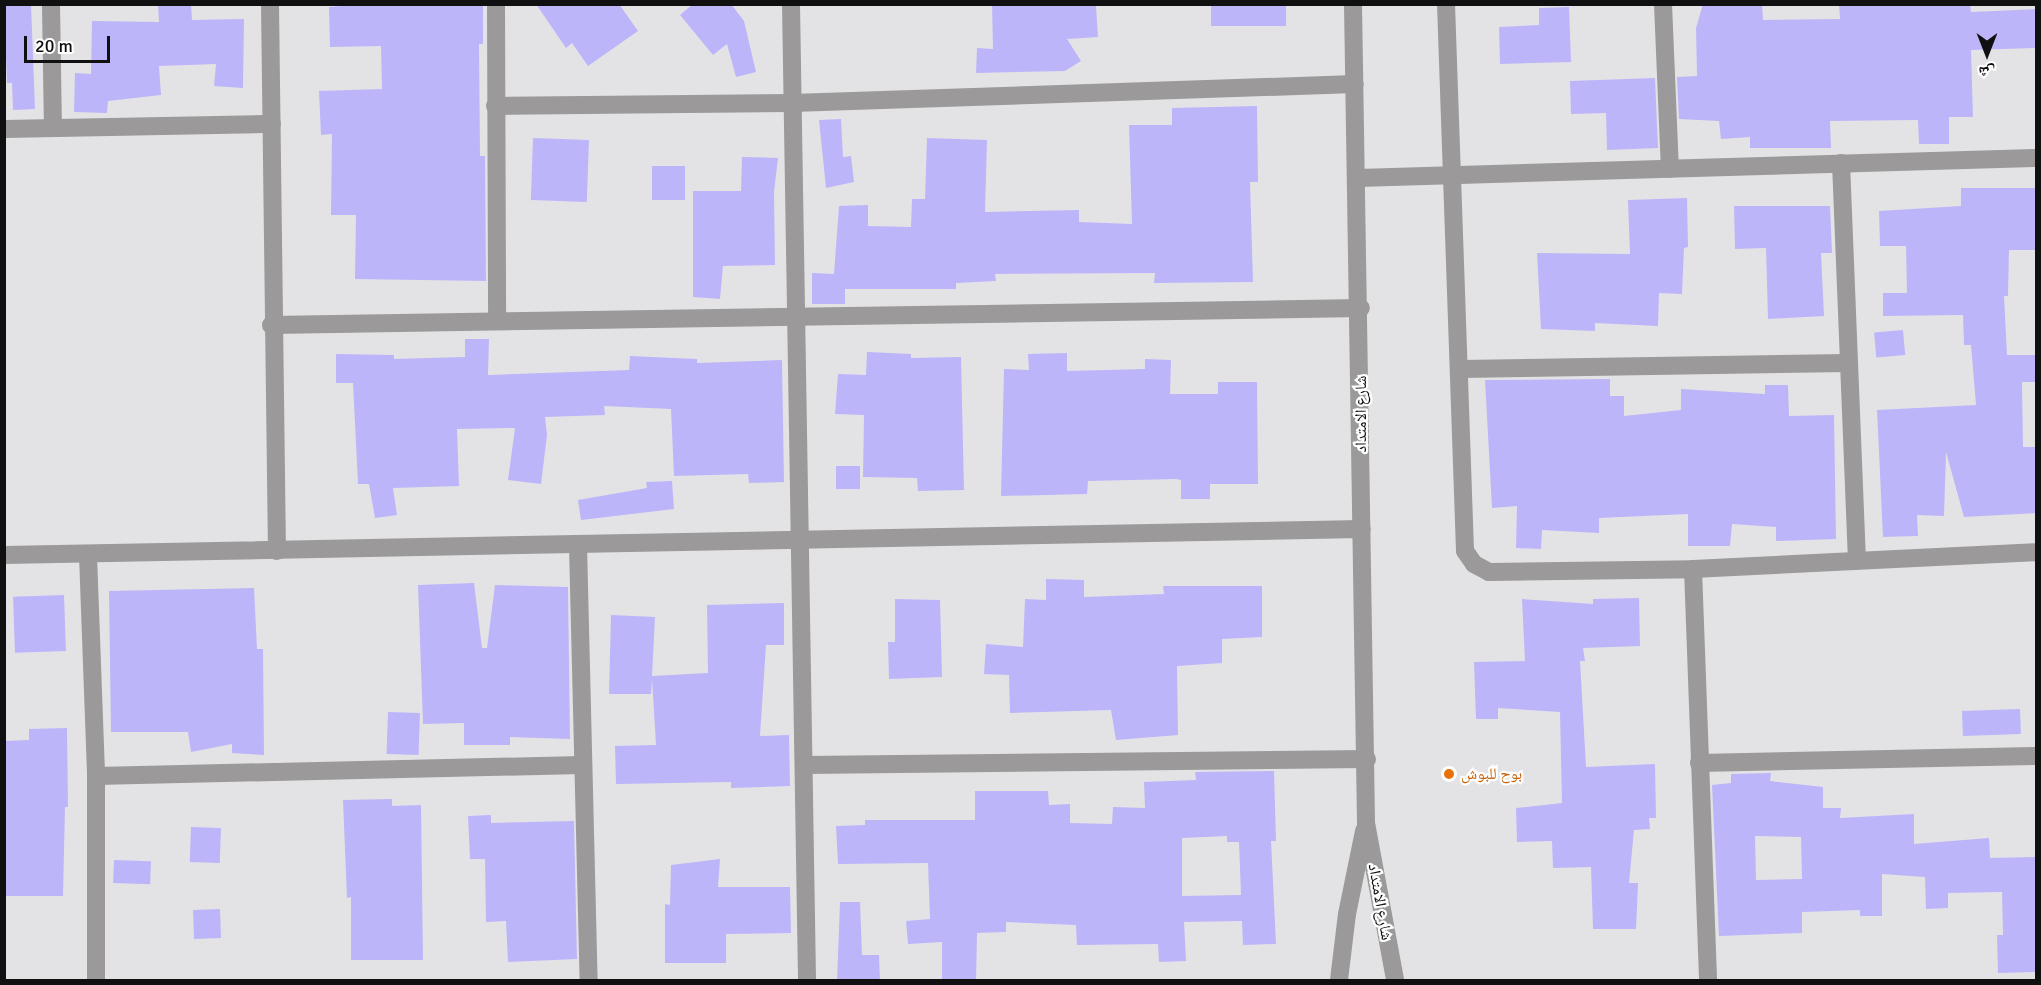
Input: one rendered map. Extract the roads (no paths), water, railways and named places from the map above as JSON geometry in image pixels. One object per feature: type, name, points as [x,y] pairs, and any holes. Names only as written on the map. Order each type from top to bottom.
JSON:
[{"type":"street","points":[[51,4],[53,128]]},
{"type":"street","points":[[270,4],[272,325],[278,551]]},
{"type":"street","points":[[496,4],[498,321]]},
{"type":"street","points":[[791,4],[807,981]]},
{"type":"street","name":"شارع الامتداد","points":[[1339,981],[1347,914],[1366,823],[1367,759],[1362,529],[1361,308],[1353,4]]},
{"type":"street","points":[[1446,4],[1450,175],[1461,369],[1465,551],[1474,564],[1489,572],[1693,569],[2037,552]]},
{"type":"street","points":[[1663,4],[1670,169]]},
{"type":"street","points":[[495,106],[792,103],[1355,84]]},
{"type":"street","points":[[4,129],[272,124]]},
{"type":"street","points":[[1358,178],[2037,158]]},
{"type":"street","points":[[1841,163],[1857,561]]},
{"type":"street","points":[[272,325],[1361,308]]},
{"type":"street","points":[[1461,369],[1849,363]]},
{"type":"street","points":[[4,555],[1362,529]]},
{"type":"street","points":[[578,545],[589,981]]},
{"type":"street","points":[[88,555],[96,776],[96,981]]},
{"type":"street","points":[[1693,569],[1708,981]]},
{"type":"street","points":[[1699,763],[2037,756]]},
{"type":"street","points":[[804,765],[1367,759]]},
{"type":"street","points":[[96,776],[582,765]]},
{"type":"street","name":"شارع الامتداد","points":[[1366,823],[1395,981]]},
{"type":"place","name":"بوح للبوش","points":[[1449,774]]}]
